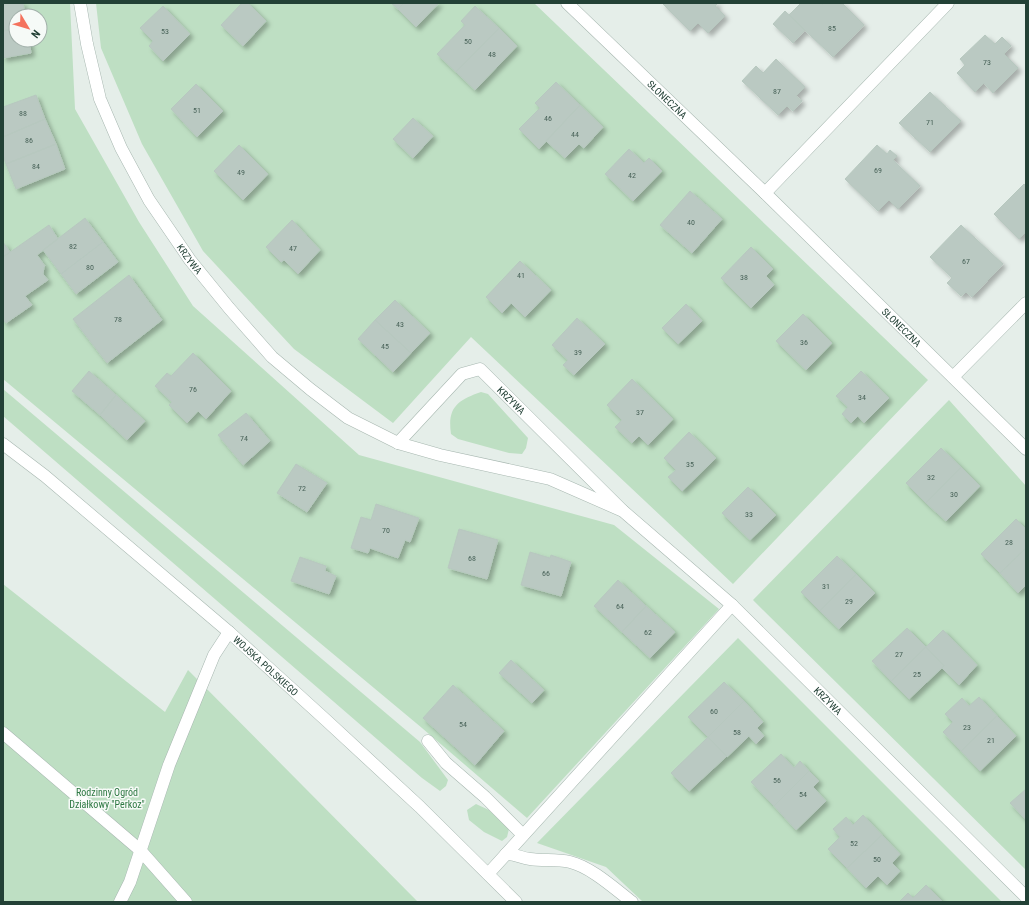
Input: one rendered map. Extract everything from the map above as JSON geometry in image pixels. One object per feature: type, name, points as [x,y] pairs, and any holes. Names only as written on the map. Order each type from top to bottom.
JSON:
[{"type":"street","name":"KRZYWA","points":[[80,3],[87,44],[100,99],[121,148],[149,200],[190,260],[228,308],[272,357],[348,418],[398,443],[440,455],[550,479],[623,511]]},
{"type":"street","points":[[765,193],[948,3]]},
{"type":"street","name":"SŁONECZNA","points":[[570,4],[1026,449]]},
{"type":"street","points":[[953,377],[1026,303]]},
{"type":"street","name":"KRZYWA","points":[[398,443],[462,374],[480,369],[623,511],[732,605],[1026,897]]},
{"type":"street","name":"WOJSKA POLSKIEGO","points":[[3,444],[45,476],[229,632],[339,731],[420,807],[516,902]]},
{"type":"street","points":[[488,874],[732,605]]},
{"type":"street","points":[[120,902],[130,882],[172,758],[214,655],[229,632]]},
{"type":"street","points":[[3,733],[140,850],[186,902]]},
{"type":"street","points":[[428,741],[446,763],[485,797],[523,835]]},
{"type":"street","points":[[506,854],[515,854],[528,859],[552,859],[572,863],[592,872],[632,902]]},
{"type":"green space","points":[[3,3],[70,3],[75,109],[139,222],[193,306],[359,455],[614,525],[719,609],[527,818],[422,728],[3,379]]},
{"type":"green space","points":[[96,3],[534,3],[928,380],[733,584],[471,337],[393,423],[294,349],[203,251],[142,144],[101,48]]},
{"type":"green space","points":[[3,389],[420,742],[448,780],[446,786],[440,791],[422,778],[3,416]]},
{"type":"green space","points":[[481,392],[488,394],[528,438],[526,448],[522,454],[509,453],[458,439],[451,434],[451,417],[456,406],[466,398]]},
{"type":"green space","points":[[949,400],[1026,486],[1026,870],[753,600]]},
{"type":"green space","name":"Rodzinny Ogród Działkowy \"Perkoz\"","points":[[3,584],[165,712],[188,670],[418,902],[3,902]]},
{"type":"green space","points":[[738,638],[1002,902],[643,902],[606,867],[537,843]]},
{"type":"green space","points":[[476,804],[489,810],[509,829],[507,837],[502,841],[484,832],[469,820],[467,810]]},
{"type":"building","points":[[23,3],[24,8],[8,8],[8,30],[3,31],[3,4]]},
{"type":"building","points":[[242,3],[248,3],[266,21],[243,46],[221,25]]},
{"type":"building","points":[[391,3],[404,3],[398,9]]},
{"type":"building","points":[[404,3],[439,3],[416,27],[398,9]]},
{"type":"building","points":[[662,3],[718,3],[715,6],[725,16],[708,33],[698,23],[690,31]]},
{"type":"building","points":[[801,3],[821,3],[822,5],[824,3],[842,3],[864,25],[833,57],[789,15]]},
{"type":"building","points":[[163,6],[190,34],[163,61],[149,46],[153,41],[140,28]]},
{"type":"building","points":[[475,6],[499,28],[456,72],[437,54],[465,25],[461,21]]},
{"type":"building","points":[[785,11],[805,30],[793,43],[773,24]]},
{"type":"building","points":[[499,28],[517,46],[475,90],[456,72]]},
{"type":"building","points":[[8,30],[8,48],[30,48],[31,53],[3,58],[3,31]]},
{"type":"building","points":[[985,35],[995,44],[1002,37],[1011,46],[1004,54],[1018,68],[993,93],[984,83],[975,92],[957,73],[965,65],[960,59]]},
{"type":"building","points":[[776,59],[805,87],[796,96],[802,101],[793,111],[787,106],[778,115],[742,81],[756,66],[763,73]]},
{"type":"building","points":[[556,82],[580,105],[539,149],[519,129],[540,108],[535,103]]},
{"type":"building","points":[[196,84],[223,111],[197,137],[171,109]]},
{"type":"building","points":[[930,92],[961,121],[930,152],[899,123]]},
{"type":"building","points":[[36,95],[45,119],[3,137],[3,107]]},
{"type":"building","points":[[580,105],[603,127],[584,148],[579,144],[565,158],[546,141]]},
{"type":"building","points":[[413,118],[433,136],[413,158],[393,139]]},
{"type":"building","points":[[45,119],[56,144],[6,164],[3,156],[3,137]]},
{"type":"building","points":[[56,144],[65,169],[16,189],[6,164]]},
{"type":"building","points":[[239,145],[268,174],[243,200],[214,171]]},
{"type":"building","points":[[877,145],[887,154],[890,150],[897,156],[893,160],[920,186],[898,209],[889,200],[878,211],[845,179]]},
{"type":"building","points":[[629,149],[644,163],[649,158],[662,171],[633,201],[605,174]]},
{"type":"building","points":[[1024,184],[1026,186],[1026,232],[1019,239],[994,214]]},
{"type":"building","points":[[690,191],[722,219],[692,253],[660,225]]},
{"type":"building","points":[[85,218],[103,242],[61,274],[43,250]]},
{"type":"building","points":[[292,220],[320,250],[298,274],[284,260],[281,262],[266,247]]},
{"type":"building","points":[[49,225],[58,239],[37,255],[45,266],[43,274],[48,280],[25,296],[32,305],[6,323],[3,320],[3,257]]},
{"type":"building","points":[[961,225],[1003,264],[972,297],[966,292],[961,296],[947,283],[952,278],[930,257]]},
{"type":"building","points":[[3,242],[10,252],[3,257]]},
{"type":"building","points":[[103,242],[118,262],[76,294],[61,274]]},
{"type":"building","points":[[751,247],[773,269],[766,276],[774,285],[751,308],[721,278]]},
{"type":"building","points":[[520,261],[551,290],[525,317],[511,303],[502,313],[486,297]]},
{"type":"building","points":[[129,275],[162,320],[107,363],[73,319]]},
{"type":"building","points":[[395,300],[430,333],[411,353],[375,320]]},
{"type":"building","points":[[686,304],[702,321],[678,344],[662,328]]},
{"type":"building","points":[[803,314],[832,343],[806,370],[776,341]]},
{"type":"building","points":[[577,318],[605,344],[574,375],[563,365],[568,360],[552,345]]},
{"type":"building","points":[[375,320],[411,353],[393,372],[358,339]]},
{"type":"building","points":[[193,353],[231,391],[206,419],[198,411],[187,423],[169,405],[172,402],[155,386],[167,373],[171,376]]},
{"type":"building","points":[[89,371],[116,395],[100,415],[72,391]]},
{"type":"building","points":[[861,371],[889,398],[864,423],[858,416],[851,423],[842,414],[848,407],[836,396]]},
{"type":"building","points":[[632,379],[673,419],[648,445],[639,436],[632,443],[615,427],[622,420],[607,405]]},
{"type":"building","points":[[116,395],[145,421],[127,440],[100,415]]},
{"type":"building","points":[[246,413],[270,441],[243,465],[218,435]]},
{"type":"building","points":[[689,432],[716,458],[682,491],[668,477],[676,470],[664,458]]},
{"type":"building","points":[[941,448],[961,467],[926,503],[906,483]]},
{"type":"building","points":[[296,464],[327,483],[307,512],[277,493]]},
{"type":"building","points":[[961,467],[980,486],[946,521],[926,503]]},
{"type":"building","points":[[748,487],[776,515],[750,540],[722,513]]},
{"type":"building","points":[[376,504],[419,518],[410,542],[405,540],[398,558],[370,548],[368,553],[351,548],[361,517],[371,520]]},
{"type":"building","points":[[1016,519],[1026,529],[1026,548],[1000,573],[981,554]]},
{"type":"building","points":[[459,529],[498,540],[487,579],[448,568]]},
{"type":"building","points":[[1026,548],[1026,585],[1018,593],[1000,573]]},
{"type":"building","points":[[530,552],[550,558],[551,555],[571,562],[561,596],[521,585]]},
{"type":"building","points":[[837,556],[856,574],[820,611],[801,592]]},
{"type":"building","points":[[300,557],[326,566],[325,571],[336,576],[329,594],[291,581]]},
{"type":"building","points":[[856,574],[875,593],[839,629],[820,611]]},
{"type":"building","points":[[618,580],[646,606],[622,632],[594,606]]},
{"type":"building","points":[[646,606],[675,632],[650,658],[622,632]]},
{"type":"building","points":[[907,628],[926,647],[891,681],[872,661]]},
{"type":"building","points":[[943,630],[977,665],[959,685],[942,668],[944,666],[926,647]]},
{"type":"building","points":[[926,647],[944,666],[909,699],[891,681]]},
{"type":"building","points":[[511,660],[544,690],[532,703],[499,673]]},
{"type":"building","points":[[724,682],[744,701],[708,737],[688,717]]},
{"type":"building","points":[[453,685],[504,731],[475,765],[423,718]]},
{"type":"building","points":[[979,697],[997,716],[961,751],[943,732],[953,722],[945,714],[962,698],[969,706]]},
{"type":"building","points":[[744,701],[763,722],[757,728],[764,736],[756,744],[749,736],[727,757],[708,737]]},
{"type":"building","points":[[997,716],[1016,736],[980,771],[961,751]]},
{"type":"building","points":[[708,737],[727,756],[689,791],[671,773]]},
{"type":"building","points":[[781,754],[794,768],[800,761],[809,771],[774,806],[751,782]]},
{"type":"building","points":[[809,771],[819,781],[813,787],[826,801],[796,830],[774,806]]},
{"type":"building","points":[[1026,789],[1026,820],[1010,803]]},
{"type":"building","points":[[863,815],[882,835],[847,868],[828,849],[840,837],[833,829],[846,817],[853,825]]},
{"type":"building","points":[[882,835],[900,854],[892,863],[900,871],[887,885],[878,876],[866,888],[847,868]]},
{"type":"building","points":[[926,885],[943,902],[899,902],[908,893],[913,898]]}]
